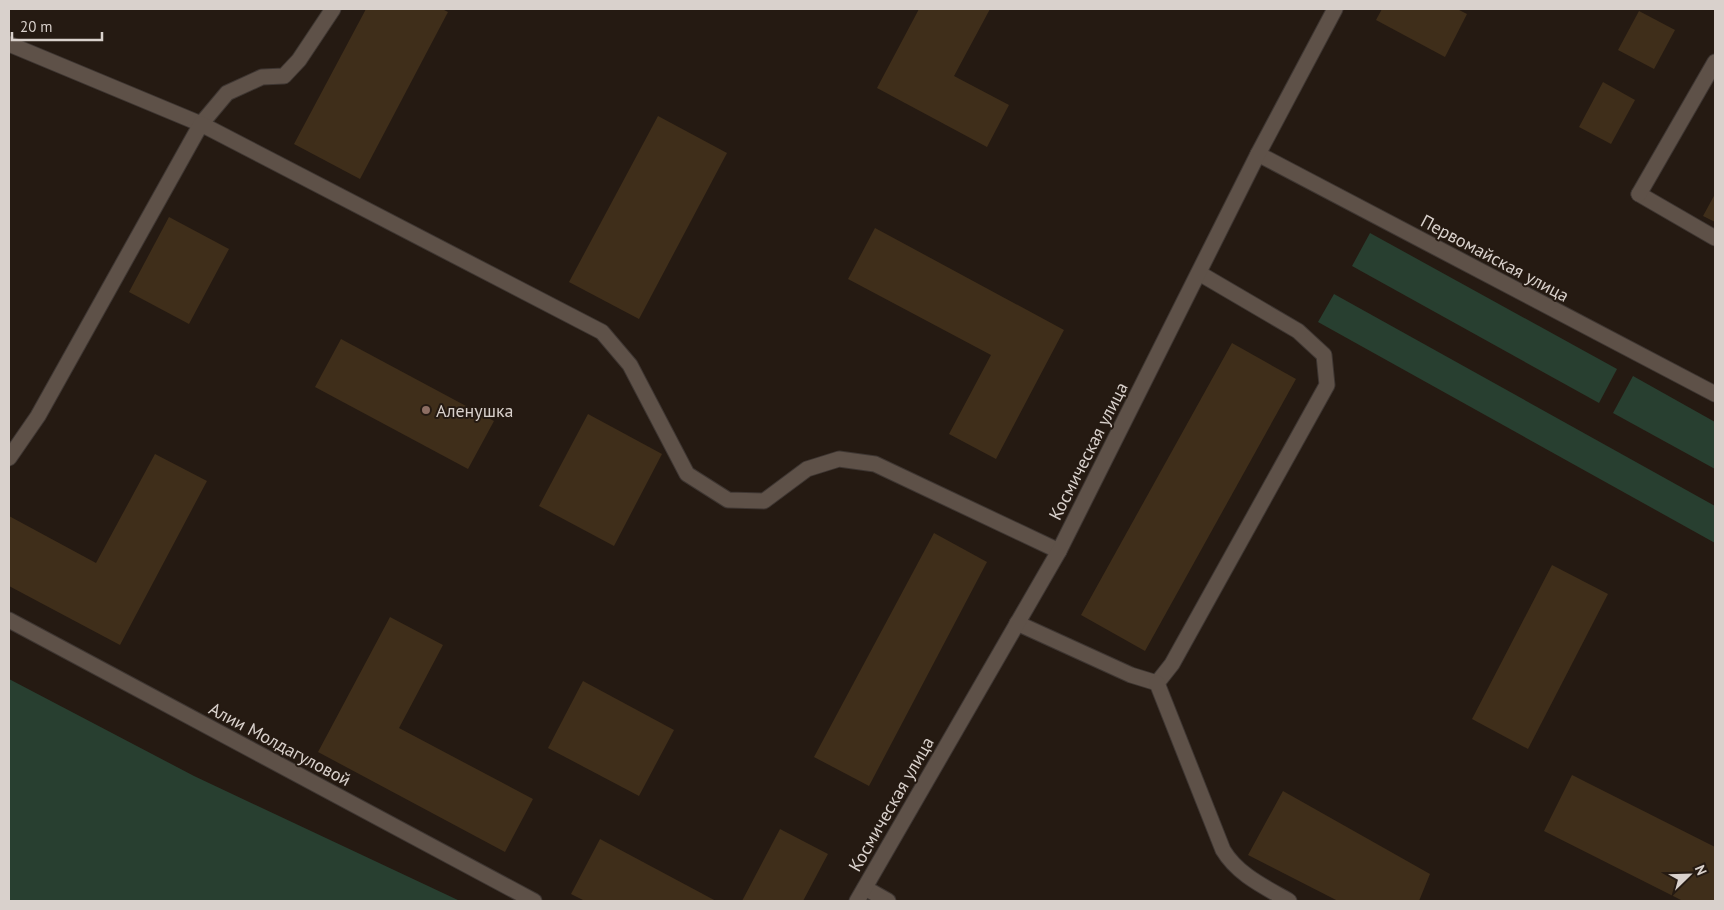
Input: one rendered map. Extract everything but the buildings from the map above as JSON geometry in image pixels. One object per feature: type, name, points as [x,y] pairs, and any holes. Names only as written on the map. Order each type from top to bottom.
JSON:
[{"type":"street","points":[[9,458],[38,416],[201,124],[228,93],[262,77],[284,76],[299,60],[333,9]]},
{"type":"street","name":"Космическая улица","points":[[861,895],[1059,551],[1258,154],[1335,9]]},
{"type":"street","points":[[9,44],[201,124],[602,332],[630,365],[687,474],[728,500],[764,501],[807,469],[839,459],[875,464],[1059,551]]},
{"type":"street","points":[[1715,62],[1639,194],[1715,238]]},
{"type":"street","name":"Первомайская улица","points":[[1258,154],[1715,394]]},
{"type":"street","points":[[1157,683],[1172,664],[1327,385],[1324,355],[1298,331],[1199,273]]},
{"type":"street","name":"Алии Молдагуловой","points":[[9,620],[534,901]]},
{"type":"street","points":[[1017,623],[1131,675],[1157,683]]},
{"type":"street","points":[[1157,683],[1223,850],[1230,862],[1240,871],[1289,901]]},
{"type":"street","points":[[861,895],[888,901]]},
{"type":"green space","points":[[1370,233],[1617,369],[1599,403],[1352,266]]},
{"type":"green space","points":[[1334,294],[1715,506],[1715,543],[1318,322]]},
{"type":"green space","points":[[1633,376],[1715,422],[1715,469],[1613,413]]},
{"type":"green space","points":[[9,679],[194,776],[460,901],[9,901]]},
{"type":"place","name":"Аленушка","points":[[426,410]]}]
